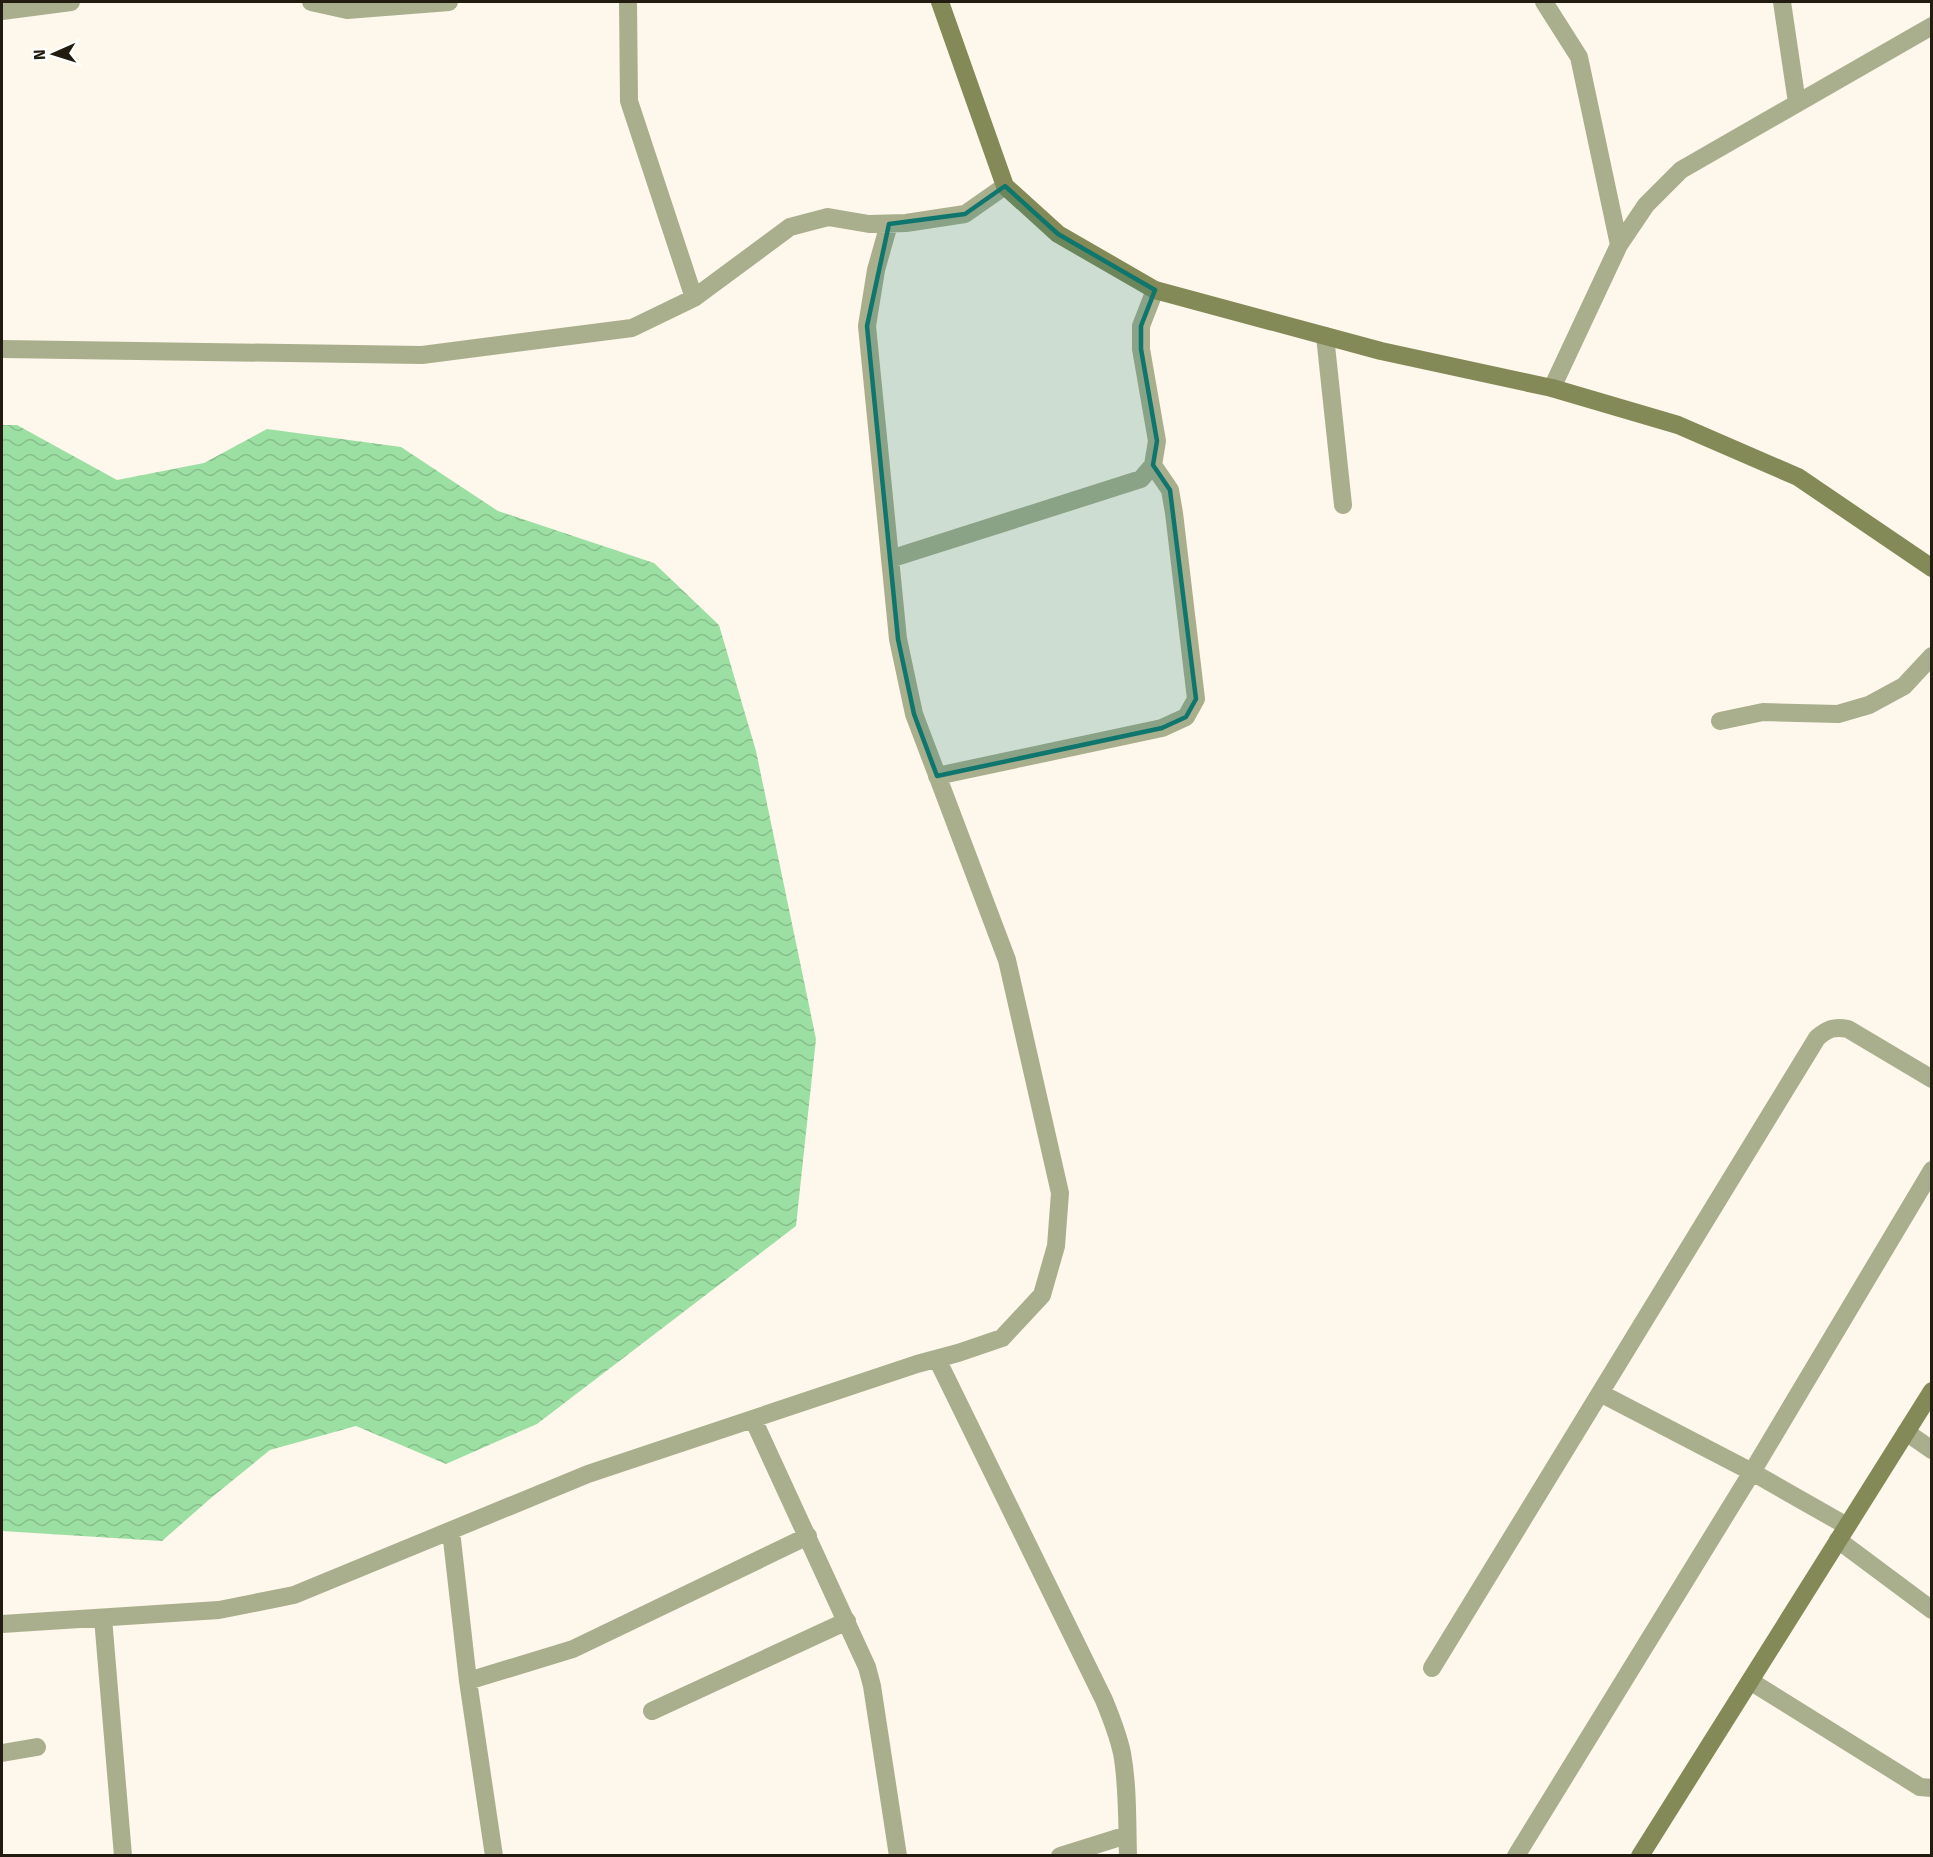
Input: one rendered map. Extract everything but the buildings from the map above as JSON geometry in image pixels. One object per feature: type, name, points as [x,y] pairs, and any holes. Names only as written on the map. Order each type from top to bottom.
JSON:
[{"type":"street","points":[[5,7],[70,2]]},
{"type":"street","points":[[311,2],[347,10],[449,2]]},
{"type":"street","points":[[628,2],[629,101],[693,298]]},
{"type":"street","points":[[940,2],[1005,186],[1058,234],[1155,290],[1381,351],[1552,388],[1678,425],[1798,477],[1932,568]]},
{"type":"street","points":[[1544,2],[1579,57],[1619,245]]},
{"type":"street","points":[[1782,2],[1797,103]]},
{"type":"street","points":[[1552,388],[1619,245],[1646,205],[1681,170],[1932,26]]},
{"type":"street","points":[[2,349],[422,355],[632,328],[693,298],[790,227],[828,217],[869,224],[906,224],[965,214],[1005,186]]},
{"type":"street","points":[[2,1624],[219,1611],[294,1595],[588,1474],[917,1364],[1002,1338],[1042,1295],[1056,1246],[1060,1193],[1007,960],[914,714],[898,639],[867,326],[876,270],[889,224]]},
{"type":"street","points":[[890,559],[1142,479],[1153,465],[1156,441],[1141,349],[1141,326],[1155,290]]},
{"type":"street","points":[[1325,336],[1343,505]]},
{"type":"street","points":[[938,776],[1162,729],[1186,717],[1196,699],[1174,513],[1170,490],[1153,465]]},
{"type":"street","points":[[1720,722],[1763,712],[1838,714],[1869,705],[1904,686],[1932,657]]},
{"type":"street","points":[[1432,1668],[1817,1038],[1827,1029],[1837,1027],[1848,1029],[1932,1078]]},
{"type":"street","points":[[1515,1856],[1752,1472],[1932,1170]]},
{"type":"street","points":[[937,1359],[1113,1722],[1122,1753],[1126,1784],[1128,1856]]},
{"type":"street","points":[[1640,1856],[1932,1391]]},
{"type":"street","points":[[1600,1393],[1752,1472],[1842,1533],[1932,1610]]},
{"type":"street","points":[[753,1419],[861,1650],[872,1686],[898,1856]]},
{"type":"street","points":[[1906,1432],[1932,1450]]},
{"type":"street","points":[[451,1531],[468,1681],[494,1856]]},
{"type":"street","points":[[468,1681],[573,1649],[808,1536]]},
{"type":"street","points":[[103,1618],[123,1856]]},
{"type":"street","points":[[652,1711],[847,1621]]},
{"type":"street","points":[[1750,1681],[1920,1786],[1932,1788]]},
{"type":"street","points":[[2,1753],[37,1747]]},
{"type":"street","points":[[1060,1856],[1127,1835]]},
{"type":"highlighted area","points":[[1005,186],[1058,234],[1155,290],[1141,326],[1141,349],[1157,441],[1153,465],[1170,490],[1196,699],[1186,717],[1162,728],[937,776],[914,714],[898,639],[867,326],[889,224],[965,214]]},
{"type":"water","points":[[2,425],[17,425],[117,480],[204,463],[267,429],[401,447],[498,511],[654,563],[719,625],[756,751],[816,1039],[796,1226],[537,1424],[446,1464],[356,1426],[270,1450],[162,1541],[2,1531]]}]
